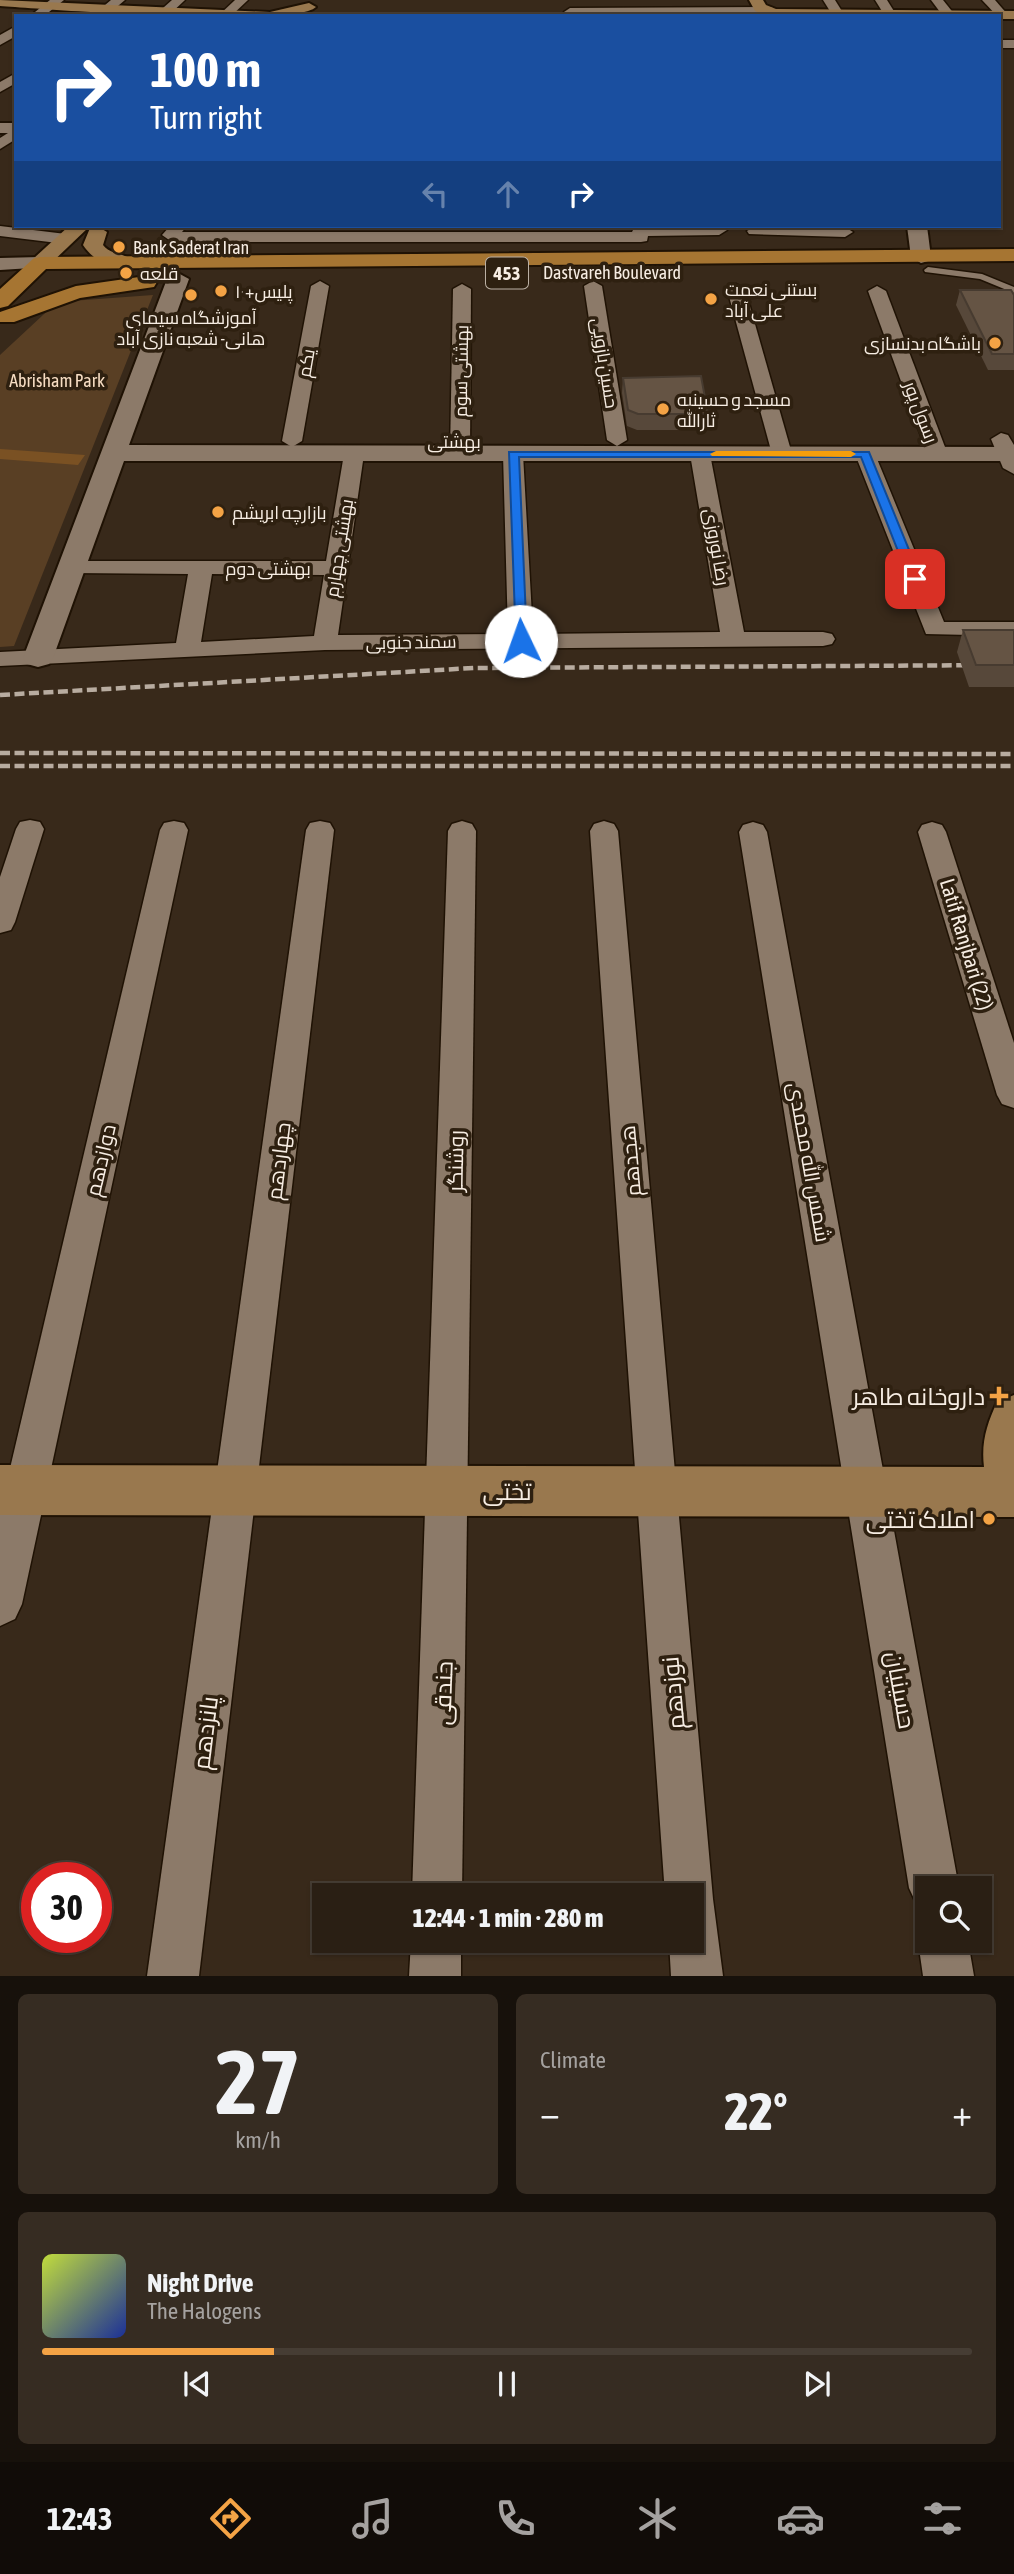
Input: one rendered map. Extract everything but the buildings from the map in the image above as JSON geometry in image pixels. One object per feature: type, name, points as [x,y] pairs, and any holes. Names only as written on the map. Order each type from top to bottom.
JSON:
[{"type":"main road","points":[[756,0],[760,8],[830,14]]},
{"type":"main road","points":[[0,2],[55,2],[194,14]]},
{"type":"main road","points":[[282,14],[309,8]]},
{"type":"main road","points":[[4,308],[36,291],[67,262],[86,231]]},
{"type":"main road","points":[[86,231],[100,255],[123,262]]},
{"type":"main road","points":[[4,308],[40,263],[86,231]]},
{"type":"main road","name":"Dastvareh Boulevard","points":[[4,308],[126,284],[263,274],[925,263],[1014,256]]},
{"type":"main road","name":"Dastvareh Boulevard","points":[[40,263],[855,257],[1014,269]]},
{"type":"main road","points":[[123,262],[104,267],[97,272],[96,278],[104,283],[126,284]]},
{"type":"main road","points":[[36,291],[126,284]]},
{"type":"main road","points":[[1014,1418],[1009,1429],[1006,1459],[1014,1492]]},
{"type":"main road","name":"تختی","points":[[13,1490],[1014,1492]]},
{"type":"street","points":[[163,13],[179,0]]},
{"type":"street","points":[[226,14],[242,0]]},
{"type":"street","points":[[988,0],[1010,18]]},
{"type":"street","points":[[39,14],[55,2]]},
{"type":"street","points":[[570,12],[776,8]]},
{"type":"street","points":[[0,145],[14,132]]},
{"type":"street","points":[[177,228],[170,235],[172,237],[315,232],[525,231],[641,236],[734,236]]},
{"type":"street","points":[[917,228],[925,263]]},
{"type":"street","points":[[755,231],[844,229],[855,257]]},
{"type":"street","points":[[0,231],[86,231]]},
{"type":"street","points":[[0,264],[40,263]]},
{"type":"street","points":[[38,658],[178,279]]},
{"type":"street","name":"یکم","points":[[292,441],[320,286]]},
{"type":"street","name":"حسین بازویی","points":[[593,286],[617,440]]},
{"type":"street","name":"بهشتی سوم","points":[[459,447],[463,289]]},
{"type":"street","points":[[736,289],[780,447]]},
{"type":"street","name":"رسول پور","points":[[877,291],[934,447]]},
{"type":"street","name":"بهشتی","points":[[116,447],[292,441],[459,447],[617,440],[780,447],[934,447]]},
{"type":"street","points":[[116,447],[354,454],[459,447],[513,454],[700,454],[780,447],[865,454],[934,447],[1007,454]]},
{"type":"street","name":"بهشتی چهارم","points":[[325,643],[334,568],[354,454]]},
{"type":"street","points":[[513,454],[521,641]]},
{"type":"street","name":"رضا نوروزی","points":[[700,454],[733,639]]},
{"type":"street","points":[[865,454],[934,629],[1014,629]]},
{"type":"street","name":"بهشتی دوم","points":[[71,566],[334,568]]},
{"type":"street","name":"بهشتی دوم","points":[[187,649],[201,568]]},
{"type":"street","name":"سمند جنوبی","points":[[0,659],[325,643],[822,639]]},
{"type":"street","points":[[0,922],[30,830]]},
{"type":"street","name":"دوازدهم","points":[[0,1604],[13,1490],[174,830]]},
{"type":"street","name":"چهاردهم","points":[[236,1491],[320,830]]},
{"type":"street","name":"روشنگر","points":[[448,1491],[463,831]]},
{"type":"street","name":"هجدهم","points":[[604,831],[656,1492]]},
{"type":"street","name":"شمس الله محمدی","points":[[753,832],[867,1492]]},
{"type":"street","name":"Latif Ranjbari (22)","points":[[932,832],[1014,1095]]},
{"type":"street","name":"پانزدهم","points":[[173,1976],[236,1491]]},
{"type":"street","name":"جندقی","points":[[437,1883],[448,1491]]},
{"type":"street","name":"نوزدهم","points":[[656,1492],[689,1883]]},
{"type":"street","name":"حسینیان","points":[[867,1492],[932,1876]]},
{"type":"street","points":[[435,1976],[436,1953]]},
{"type":"street","points":[[695,1953],[697,1976]]},
{"type":"street","points":[[945,1953],[949,1976]]},
{"type":"lane","points":[[925,263],[982,277],[1014,290]]},
{"type":"green space","name":"Abrisham Park","points":[[153,295],[14,646],[0,647],[0,355],[57,302]]},
{"type":"shaded area","points":[[0,449],[85,455],[78,465],[0,459]]},
{"type":"railway","points":[[0,695],[474,668],[1014,665]]},
{"type":"railway","points":[[0,753],[1014,754]]},
{"type":"railway","points":[[0,766],[1014,766]]},
{"type":"slow traffic","points":[[716,454],[851,454]]},
{"type":"place","name":"Bank Saderat Iran","points":[[119,247]]},
{"type":"place","name":"قلعه","points":[[126,273]]},
{"type":"place","name":"پلیس+۱۰","points":[[221,291]]},
{"type":"place","name":"آموزشگاه سیمای هانی- شعبه نازی آباد","points":[[191,295]]},
{"type":"place","name":"بستنی نعمت علی آباد","points":[[711,299]]},
{"type":"place","name":"باشگاه بدنسازی","points":[[995,343]]},
{"type":"place","name":"مسجد و حسینیه ثارالله","points":[[663,409]]},
{"type":"place","name":"بازارچه ابریشم","points":[[218,512]]},
{"type":"place","name":"داروخانه طاهر","points":[[999,1396]]},
{"type":"place","name":"املاک تختی","points":[[989,1519]]},
{"type":"route","points":[[521,641],[513,454],[865,454],[915,579]]}]
